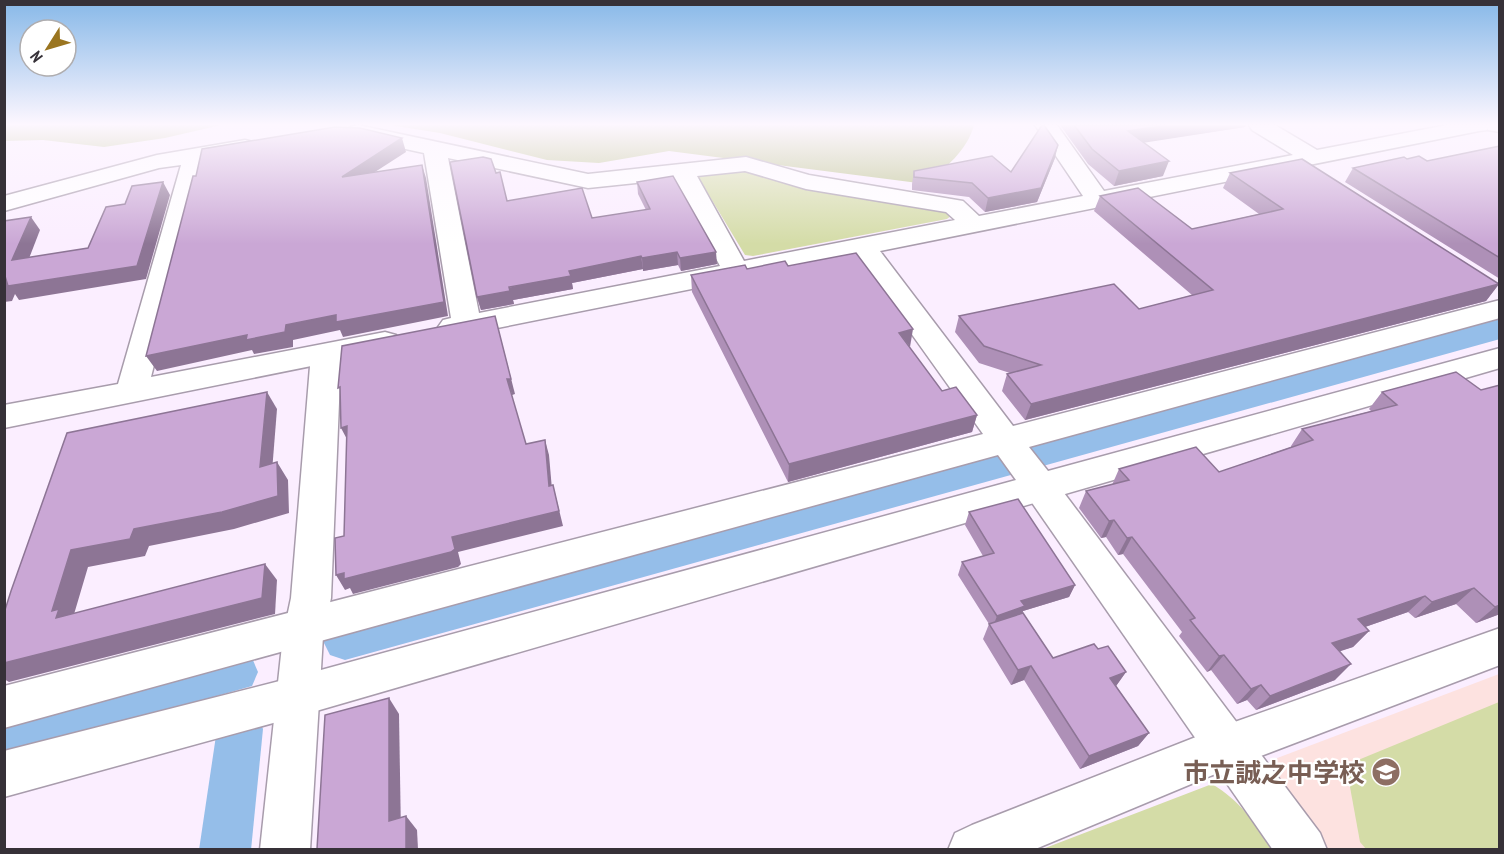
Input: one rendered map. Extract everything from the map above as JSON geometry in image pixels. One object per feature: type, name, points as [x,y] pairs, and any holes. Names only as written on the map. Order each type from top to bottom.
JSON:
[{"type":"street","points":[[4,204],[147,165]]},
{"type":"street","points":[[131,392],[192,165]]},
{"type":"street","points":[[438,165],[467,324]]},
{"type":"street","points":[[508,165],[588,181],[738,165]]},
{"type":"street","points":[[749,165],[806,182],[954,206],[973,224]]},
{"type":"street","points":[[1073,165],[1097,199]]},
{"type":"street","points":[[4,417],[467,324],[864,248],[1097,199],[1320,165]]},
{"type":"street","points":[[682,171],[737,272]]},
{"type":"street","points":[[864,248],[1303,849]]},
{"type":"street","points":[[4,774],[302,658],[1496,298]]},
{"type":"street","points":[[285,849],[302,658],[312,598],[326,354]]},
{"type":"street","points":[[4,707],[302,658],[1036,482],[1500,358]]},
{"type":"street","points":[[972,849],[1229,746],[1500,646]]},
{"type":"shaded area","name":"市立誠之中学校","points":[[1499,674],[1499,849],[1321,849],[1273,785],[1272,760]]},
{"type":"green space","points":[[777,165],[948,165],[926,184]]},
{"type":"green space","points":[[740,170],[806,190],[944,211],[952,215],[947,219],[753,256],[745,255],[698,177]]},
{"type":"green space","points":[[1499,702],[1499,849],[1366,849],[1360,842],[1346,765]]},
{"type":"green space","points":[[1212,784],[1239,805],[1273,849],[1040,850]]},
{"type":"building","points":[[198,165],[361,165],[342,177],[422,165],[444,302],[336,322],[336,315],[286,325],[285,332],[246,340],[247,335],[146,356],[193,176],[196,176]]},
{"type":"building","points":[[451,165],[493,165],[496,173],[500,172],[507,201],[582,188],[592,218],[650,209],[637,182],[673,176],[716,252],[680,258],[677,252],[642,258],[641,256],[569,271],[571,276],[509,287],[510,291],[477,297]]},
{"type":"building","points":[[946,165],[1003,165],[1011,172],[1016,165],[1050,165],[1041,188],[988,198],[972,183],[914,177],[914,171]]},
{"type":"building","points":[[1111,165],[1150,165],[1119,171]]},
{"type":"building","points":[[1272,165],[1311,165],[1499,284],[1031,404],[1007,374],[1041,365],[984,346],[959,316],[1114,284],[1139,309],[1213,290],[1100,196],[1138,188],[1192,229],[1283,209],[1230,173]]},
{"type":"building","points":[[1368,165],[1500,165],[1500,258],[1353,168]]},
{"type":"building","points":[[163,182],[137,266],[8,286],[5,276],[4,278],[4,221],[31,217],[12,260],[88,248],[106,207],[125,204],[132,186]]},
{"type":"building","points":[[856,253],[913,329],[899,333],[942,391],[956,387],[977,415],[789,464],[691,275],[745,265],[747,269],[785,261],[788,266]]},
{"type":"building","points":[[495,316],[511,379],[507,379],[526,444],[545,440],[549,486],[553,485],[559,511],[452,537],[455,549],[451,552],[344,579],[344,573],[336,575],[335,538],[344,536],[347,426],[341,428],[340,387],[338,388],[342,346]]},
{"type":"building","points":[[1456,372],[1481,390],[1500,385],[1500,605],[1495,607],[1474,588],[1432,602],[1425,596],[1358,619],[1369,631],[1332,643],[1351,664],[1270,696],[1261,685],[1251,689],[1224,655],[1219,656],[1190,620],[1195,618],[1132,537],[1127,538],[1114,520],[1109,521],[1086,491],[1129,480],[1119,469],[1196,447],[1219,472],[1313,440],[1302,429],[1397,405],[1382,392]]},
{"type":"building","points":[[267,392],[260,467],[277,462],[278,496],[222,512],[134,529],[130,539],[71,550],[52,611],[59,609],[56,618],[265,564],[262,598],[4,663],[4,613],[67,433]]},
{"type":"building","points":[[1018,499],[1075,585],[1021,601],[1025,606],[997,616],[962,562],[994,553],[969,512]]},
{"type":"building","points":[[1023,613],[1053,658],[1094,644],[1098,649],[1108,646],[1126,672],[1110,678],[1149,733],[1089,756],[1031,666],[1018,670],[989,624]]},
{"type":"building","points":[[389,698],[389,821],[406,816],[406,849],[317,849],[325,715]]},
{"type":"waterway","points":[[345,641],[1500,329]]},
{"type":"waterway","points":[[4,734],[236,672]]},
{"type":"waterway","points":[[225,850],[240,729]]},
{"type":"place","name":"市立誠之中学校","points":[[1386,772]]}]
